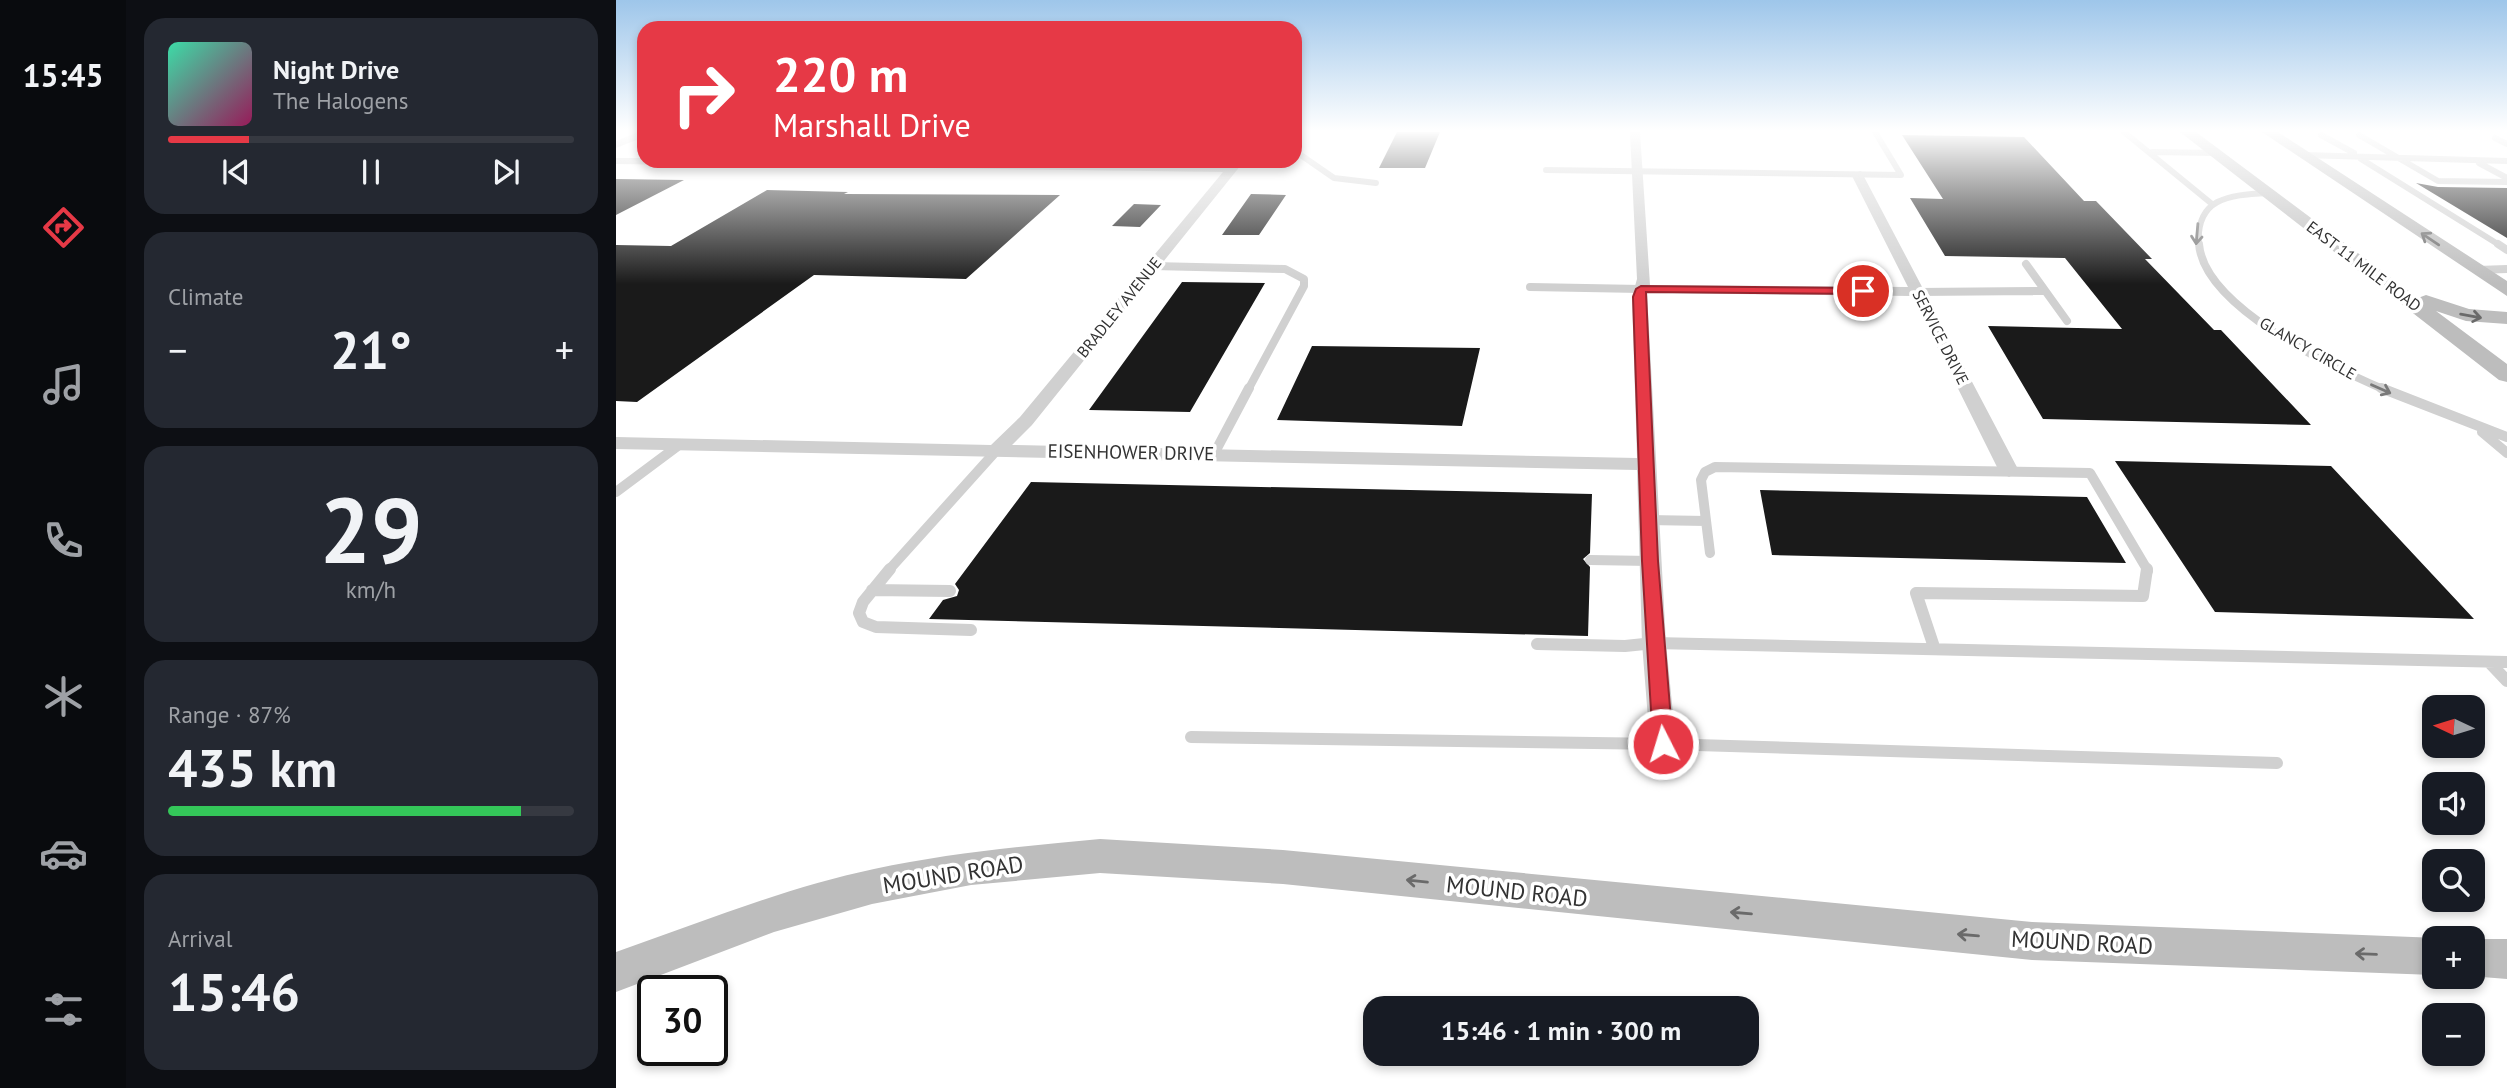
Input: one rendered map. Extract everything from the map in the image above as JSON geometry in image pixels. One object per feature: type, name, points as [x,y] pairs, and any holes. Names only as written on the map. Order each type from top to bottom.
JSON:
[{"type":"main road","name":"EAST 11 MILE ROAD","points":[[2255,183],[2507,375]]},
{"type":"main road","points":[[2345,183],[2507,290]]},
{"type":"main road","points":[[2268,193],[2306,213],[2421,299],[2466,315],[2507,318]]},
{"type":"main road","name":"MOUND ROAD","points":[[616,972],[774,914],[873,887],[971,868],[1100,856],[1283,867],[2032,941],[2422,956]]},
{"type":"main road","points":[[2485,958],[2507,959]]},
{"type":"street","name":"BRADLEY AVENUE","points":[[996,451],[1026,421],[1221,183]]},
{"type":"street","points":[[1638,183],[1644,279],[1639,297],[1648,520],[1654,643],[1663,744]]},
{"type":"street","name":"SERVICE DRIVE","points":[[1862,183],[2010,471]]},
{"type":"street","points":[[1641,289],[1918,292]]},
{"type":"street","name":"EISENHOWER DRIVE","points":[[616,443],[1646,464]]},
{"type":"lane","points":[[2188,183],[2212,204],[2237,195],[2268,193]]},
{"type":"lane","points":[[2400,183],[2507,250]]},
{"type":"lane","name":"GLANCY CIRCLE","points":[[2212,204],[2199,220],[2195,243],[2207,272],[2233,301],[2278,334],[2314,355],[2402,398],[2507,437]]},
{"type":"lane","points":[[2026,264],[2067,321]]},
{"type":"lane","points":[[1153,266],[1285,269],[1304,279],[1304,286],[1214,454]]},
{"type":"lane","points":[[2477,270],[2507,269]]},
{"type":"lane","points":[[1530,287],[1641,289]]},
{"type":"lane","points":[[1918,292],[1939,289],[2045,291]]},
{"type":"lane","points":[[2476,427],[2507,453]]},
{"type":"lane","points":[[616,492],[679,445]]},
{"type":"lane","points":[[971,630],[868,626],[859,618],[859,613],[872,590],[996,451]]},
{"type":"lane","points":[[1710,553],[1702,476],[1710,469],[1721,466],[2090,473],[2148,571],[2143,596],[1916,593],[1934,648]]},
{"type":"lane","points":[[1648,520],[1706,521]]},
{"type":"lane","points":[[1590,560],[1650,561]]},
{"type":"lane","points":[[872,590],[950,592]]},
{"type":"lane","points":[[1537,644],[1625,646],[1654,643],[1934,648],[2507,662]]},
{"type":"lane","points":[[2489,662],[2507,681]]},
{"type":"lane","points":[[1191,737],[1663,744],[2277,763]]},
{"type":"building","points":[[616,183],[679,183],[616,215]]},
{"type":"building","points":[[1933,183],[2067,183],[2084,201],[2096,201],[2152,259],[2145,259],[2214,330],[2221,330],[2311,425],[2043,419],[1988,326],[2122,329],[2065,258],[1945,256],[1910,198],[1943,199]]},
{"type":"building","points":[[2416,183],[2438,187],[2507,188],[2507,238]]},
{"type":"building","points":[[767,190],[848,192],[844,194],[1060,195],[966,279],[814,275],[637,402],[616,401],[616,245],[671,246]]},
{"type":"building","points":[[1251,194],[1286,195],[1259,235],[1222,235]]},
{"type":"building","points":[[1134,204],[1161,205],[1140,227],[1112,226]]},
{"type":"building","points":[[1182,282],[1265,283],[1190,412],[1089,410]]},
{"type":"building","points":[[1312,346],[1480,348],[1462,426],[1277,420]]},
{"type":"building","points":[[2115,461],[2331,466],[2474,619],[2215,612]]},
{"type":"building","points":[[1031,482],[1592,494],[1590,553],[1583,559],[1590,567],[1588,636],[929,619],[943,600],[957,596],[959,590],[955,584]]},
{"type":"building","points":[[1760,490],[2087,497],[2126,563],[1772,555]]},
{"type":"route","points":[[1663,744],[1650,561],[1639,297],[1641,289],[1863,291]]}]
